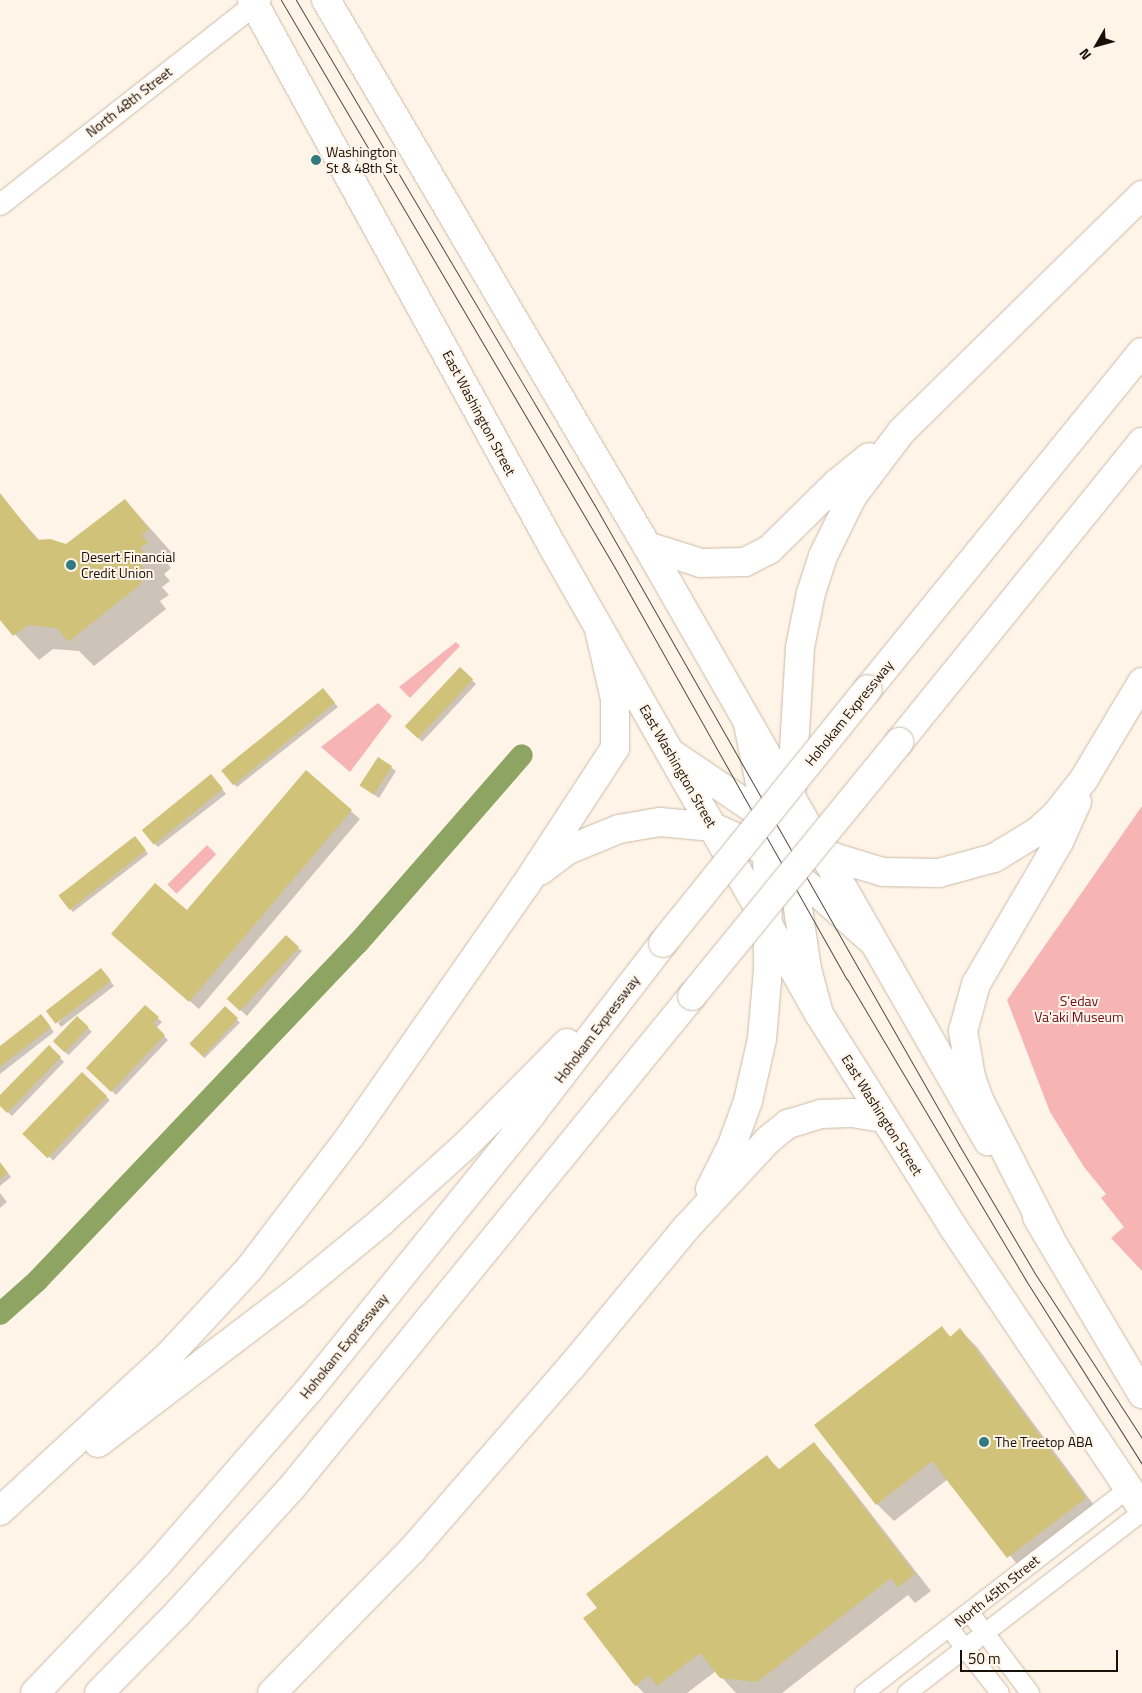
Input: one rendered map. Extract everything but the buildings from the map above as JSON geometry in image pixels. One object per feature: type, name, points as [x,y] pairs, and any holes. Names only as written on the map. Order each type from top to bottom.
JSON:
[{"type":"main road","points":[[326,0],[647,546],[981,1131],[1050,1238],[1142,1394]]},
{"type":"main road","name":"East Washington Street","points":[[255,1],[599,629],[819,1014],[883,1118],[1136,1498]]},
{"type":"main road","points":[[647,546],[701,563],[731,564],[759,556],[770,549],[837,483],[902,431],[1142,195]]},
{"type":"main road","name":"Hohokam Expressway","points":[[35,1693],[56,1673],[208,1507],[310,1389],[530,1116],[663,943],[1142,352]]},
{"type":"main road","points":[[819,1014],[807,969],[793,874],[791,799],[796,684],[816,576],[831,537],[852,497],[902,431]]},
{"type":"main road","points":[[123,1693],[228,1559],[371,1392],[1142,442]]},
{"type":"main road","points":[[0,1511],[164,1360],[249,1269],[351,1135],[525,886],[615,748],[615,699],[599,629]]},
{"type":"main road","points":[[671,754],[767,818],[819,849],[850,864],[883,872],[930,874],[976,864],[1008,851],[1037,832],[1065,806],[1094,764],[1142,682]]},
{"type":"main road","points":[[686,1228],[719,1174],[748,1101],[762,1039],[768,969],[767,818],[748,724]]},
{"type":"main road","points":[[1050,1238],[980,1102],[971,1077],[963,1031],[976,984],[1059,842],[1094,764]]},
{"type":"main road","points":[[525,886],[554,859],[599,835],[660,822],[713,827],[768,855],[870,939]]},
{"type":"main road","points":[[0,1517],[296,1293],[381,1222],[513,1100],[663,943]]},
{"type":"main road","points":[[272,1693],[412,1550],[572,1366],[686,1228],[768,1140],[788,1124],[830,1112],[883,1118]]},
{"type":"main road","points":[[99,1693],[228,1559]]},
{"type":"street","name":"North 48th Street","points":[[0,204],[255,1]]},
{"type":"street","name":"North 45th Street","points":[[864,1693],[970,1612],[1136,1498]]},
{"type":"street","name":"North 45th Street","points":[[907,1693],[1142,1512]]},
{"type":"street","points":[[970,1612],[1030,1693]]},
{"type":"street","points":[[950,1629],[1000,1693]]},
{"type":"green space","points":[[456,642],[460,646],[410,698],[399,687]]},
{"type":"green space","points":[[378,703],[392,716],[350,772],[321,747]]},
{"type":"green space","name":"S'edav Va'aki Museum","points":[[1142,806],[1142,1271],[1111,1238],[1124,1227],[1101,1198],[1106,1194],[1084,1167],[1050,1112],[1007,1000]]},
{"type":"green space","points":[[207,845],[216,854],[177,894],[167,885]]},
{"type":"waterway","points":[[0,1314],[37,1281],[358,943],[522,755]]},
{"type":"tram line","points":[[281,0],[615,568],[847,979],[1025,1279],[1142,1464]]},
{"type":"tram line","points":[[296,0],[594,504],[959,1145],[1034,1272],[1142,1438]]},
{"type":"place","name":"Washington St & 48th St","points":[[316,160]]},
{"type":"place","name":"Desert Financial Credit Union","points":[[71,565]]},
{"type":"place","name":"The Treetop ABA","points":[[984,1442]]}]
